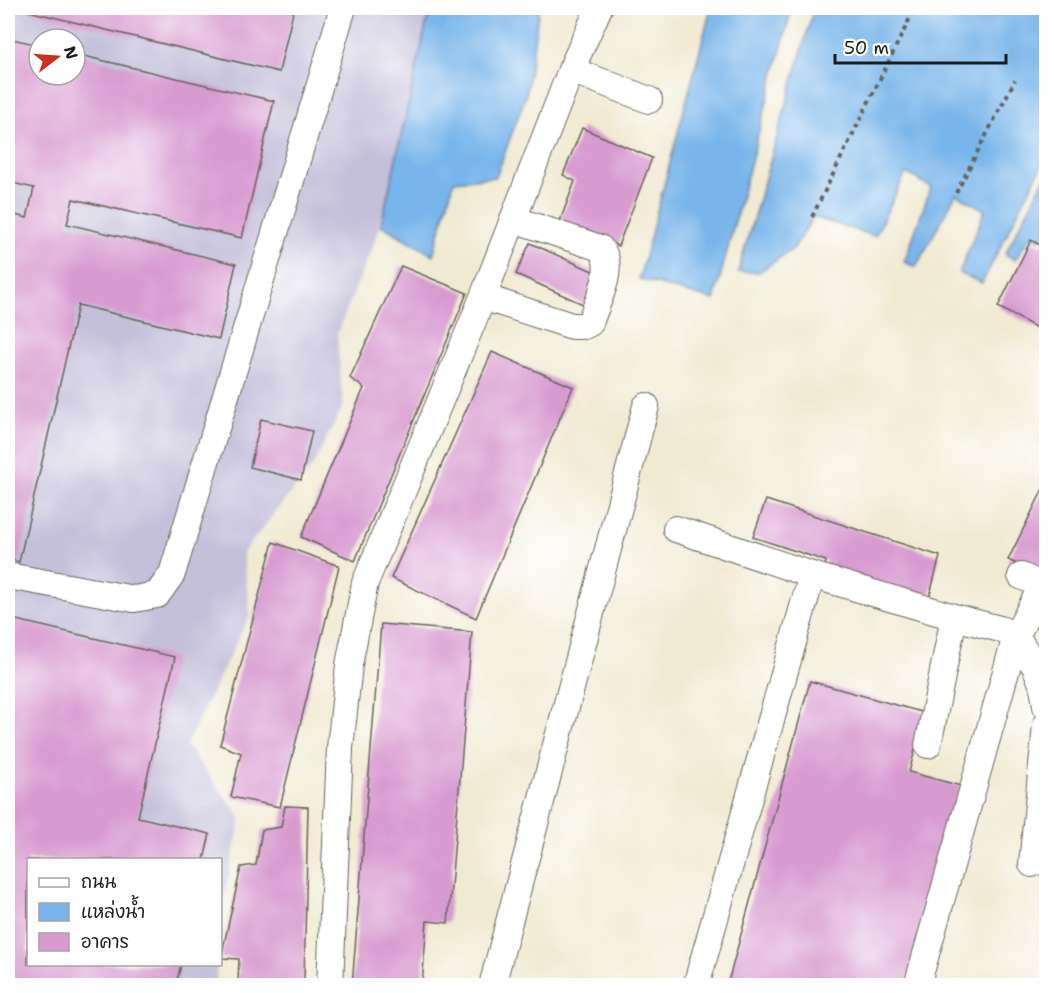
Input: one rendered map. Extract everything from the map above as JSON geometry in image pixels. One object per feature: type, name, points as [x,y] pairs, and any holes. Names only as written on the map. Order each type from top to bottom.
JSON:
[{"type":"lane","points":[[8,576],[134,599],[157,595],[172,574],[343,8]]},
{"type":"lane","points":[[330,986],[340,748],[349,665],[365,583],[483,297],[571,70],[599,8]]},
{"type":"lane","points":[[571,70],[649,100]]},
{"type":"lane","points":[[483,297],[572,326],[584,326],[591,322],[607,271],[606,255],[600,248],[513,219]]},
{"type":"lane","points":[[492,986],[646,406]]},
{"type":"lane","points":[[676,529],[812,575],[1000,629],[1016,636],[1036,668],[1047,706]]},
{"type":"lane","points":[[696,986],[812,575]]},
{"type":"lane","points":[[917,986],[1016,636],[1039,581]]},
{"type":"lane","points":[[928,745],[954,617]]},
{"type":"lane","points":[[1032,864],[1047,725]]},
{"type":"path","points":[[812,217],[915,8]]},
{"type":"path","points":[[956,193],[1015,80]]},
{"type":"shaded area","points":[[8,8],[430,8],[381,225],[337,334],[343,406],[313,465],[243,553],[250,615],[186,745],[241,818],[222,905],[222,858],[27,858],[27,966],[217,966],[216,985],[8,985]]},
{"type":"water","points":[[430,8],[539,8],[526,95],[496,177],[454,181],[433,255],[381,225]]},
{"type":"water","points":[[711,8],[792,8],[714,300],[639,279]]},
{"type":"water","points":[[814,8],[1046,8],[1046,158],[982,283],[959,273],[985,210],[956,194],[916,267],[904,262],[931,187],[906,173],[875,236],[813,217],[794,248],[759,272],[738,272]]},
{"type":"water","points":[[1046,175],[1046,230],[1040,240],[1030,236],[1015,260],[1005,254]]},
{"type":"building","points":[[16,8],[294,8],[279,72]]},
{"type":"building","points":[[8,38],[27,42],[27,87],[87,87],[87,57],[274,101],[242,238],[73,199],[67,224],[236,264],[219,339],[78,305],[19,562],[8,559],[8,213],[27,218],[34,188],[8,182]]},
{"type":"building","points":[[582,128],[652,158],[618,246],[560,221],[575,181],[563,175]]},
{"type":"building","points":[[1046,238],[1046,333],[998,307],[1031,240],[1042,246]]},
{"type":"building","points":[[530,243],[599,274],[585,305],[516,274]]},
{"type":"building","points":[[401,266],[467,293],[355,561],[301,537],[364,388],[350,378]]},
{"type":"building","points":[[492,352],[573,387],[476,618],[391,578]]},
{"type":"building","points":[[261,419],[312,431],[301,480],[250,467]]},
{"type":"building","points":[[1046,483],[1046,577],[1008,560]]},
{"type":"building","points":[[766,500],[940,556],[928,602],[824,573],[826,561],[753,537]]},
{"type":"building","points":[[273,542],[339,566],[280,807],[231,797],[241,753],[220,745]]},
{"type":"building","points":[[8,618],[175,657],[138,817],[210,834],[204,858],[27,858],[27,966],[181,966],[176,986],[8,986]]},
{"type":"building","points":[[381,624],[472,632],[448,923],[427,921],[422,986],[352,986]]},
{"type":"building","points":[[810,681],[925,713],[909,772],[961,786],[907,986],[727,986]]},
{"type":"building","points":[[285,806],[308,807],[304,983],[291,983],[291,986],[223,986],[223,983],[238,980],[239,959],[222,958],[222,953],[241,867],[256,865],[262,830],[281,827]]}]
